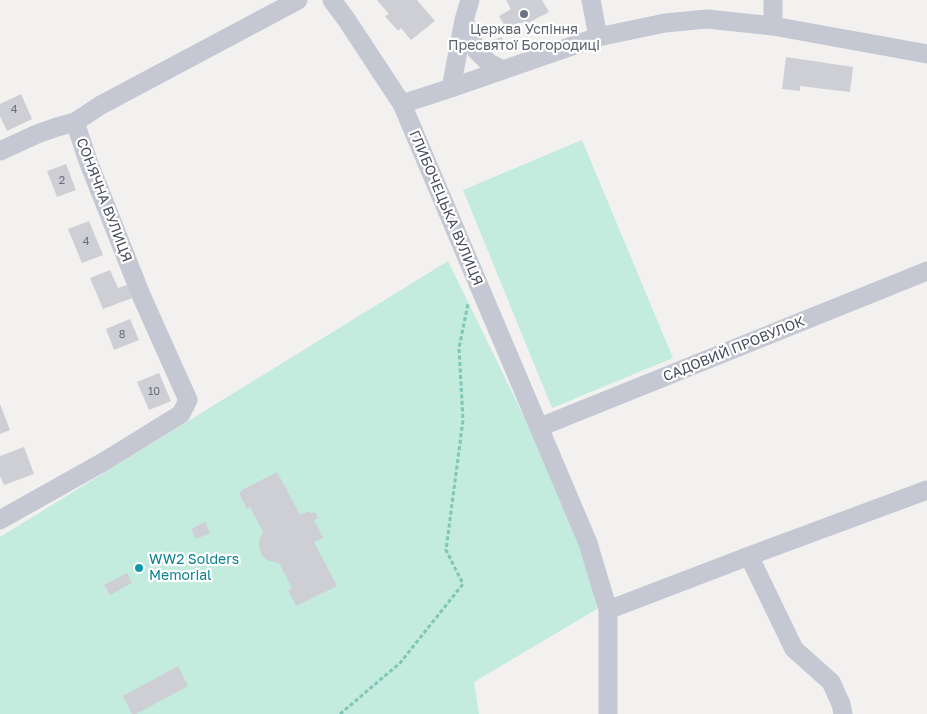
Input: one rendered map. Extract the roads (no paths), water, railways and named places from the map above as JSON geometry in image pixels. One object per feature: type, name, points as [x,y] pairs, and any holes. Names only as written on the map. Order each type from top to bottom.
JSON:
[{"type":"street","name":"СОНЯЧНА ВУЛИЦЯ","points":[[0,520],[105,461],[181,414],[188,400],[141,295],[88,161],[75,122],[100,105],[298,0]]},
{"type":"street","name":"ГЛИБОЧЕЦЬКА ВУЛИЦЯ","points":[[332,0],[346,18],[402,104],[588,543],[608,610],[608,714]]},
{"type":"street","points":[[451,88],[464,20],[470,0]]},
{"type":"street","points":[[591,0],[598,37]]},
{"type":"street","points":[[773,0],[773,26]]},
{"type":"street","points":[[402,104],[598,37],[665,22],[707,19],[773,26],[927,54]]},
{"type":"street","points":[[464,20],[478,51],[489,62],[503,70]]},
{"type":"street","points":[[0,151],[37,134],[75,122]]},
{"type":"street","name":"САДОВИЙ ПРОВУЛОК","points":[[540,427],[927,270]]},
{"type":"street","points":[[608,610],[927,490]]},
{"type":"street","points":[[749,556],[794,649],[830,682],[842,704],[843,714]]},
{"type":"place","name":"Церква Успіння Пресвятої Богородиці","points":[[524,14]]},
{"type":"place","name":"WW2 Solders Memorial","points":[[139,568]]}]
